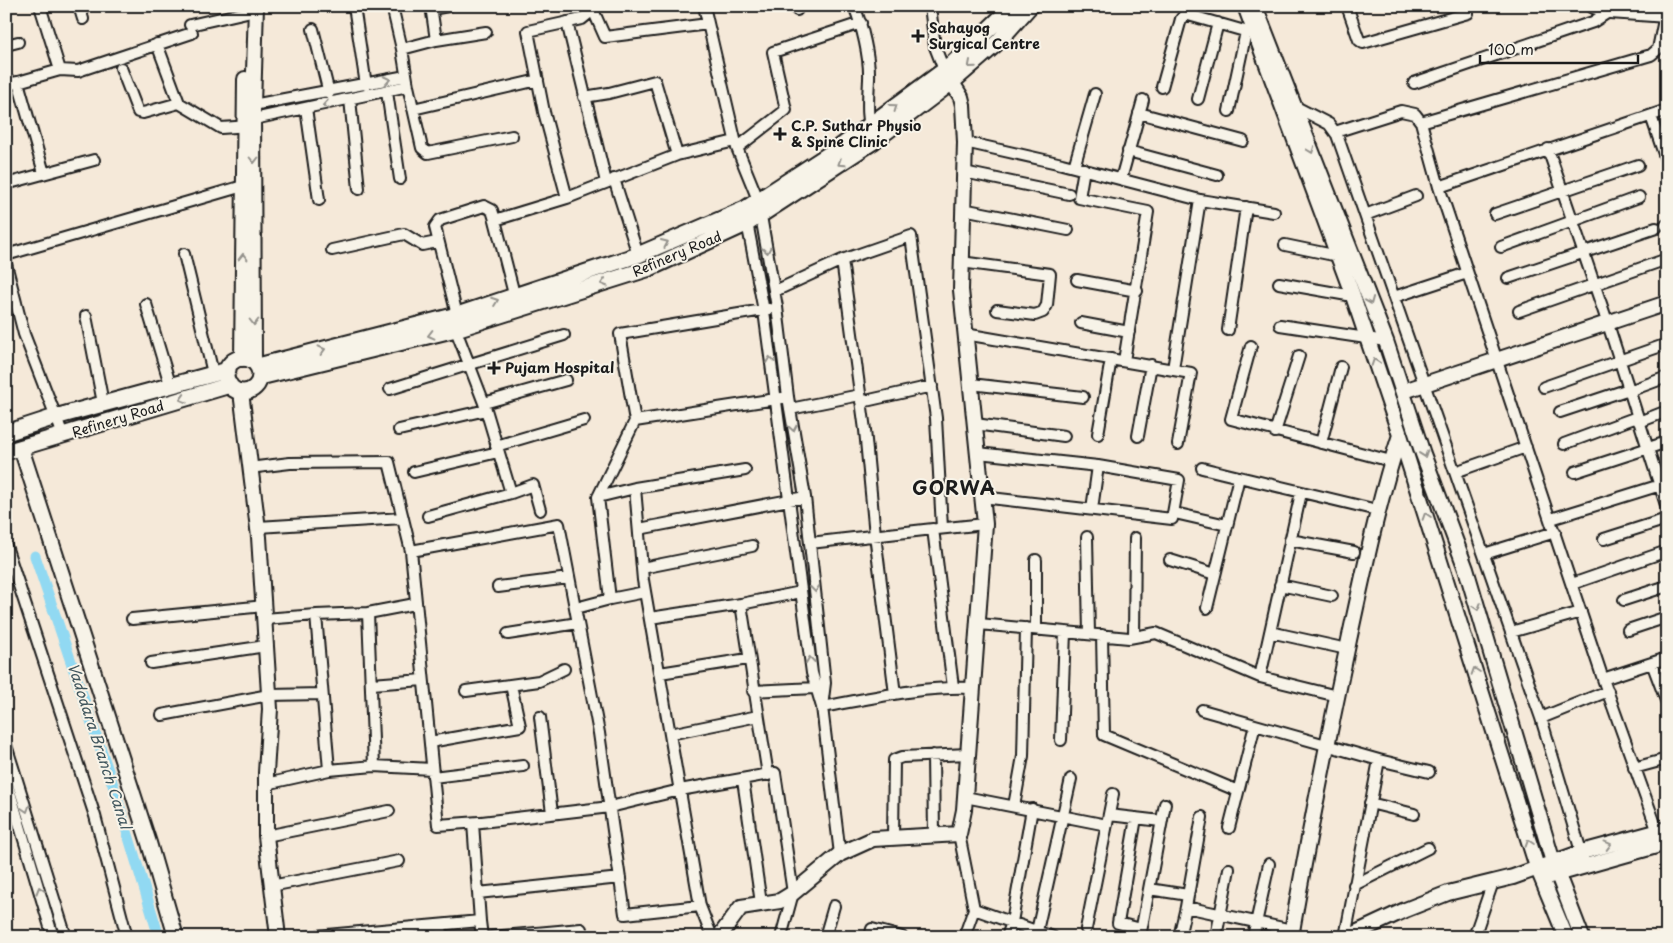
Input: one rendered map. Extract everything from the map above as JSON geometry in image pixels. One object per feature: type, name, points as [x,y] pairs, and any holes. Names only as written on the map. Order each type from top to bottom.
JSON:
[{"type":"main road","name":"Refinery Road","points":[[6,452],[236,389],[256,387],[254,366],[454,320],[650,268],[753,212],[874,141],[948,76],[1013,6]]},
{"type":"main road","name":"Refinery Road","points":[[454,320],[514,294],[638,255],[753,212],[868,126],[998,42],[1030,6]]},
{"type":"main road","points":[[236,389],[220,371],[234,361],[254,366]]},
{"type":"main road","name":"Refinery Road","points":[[7,429],[220,371]]},
{"type":"street","points":[[40,6],[60,70]]},
{"type":"street","points":[[80,6],[84,19]]},
{"type":"street","points":[[354,6],[366,85]]},
{"type":"street","points":[[392,6],[422,148],[428,153],[512,136]]},
{"type":"street","points":[[436,40],[432,7],[448,6]]},
{"type":"street","points":[[704,6],[777,307],[788,397],[805,496],[825,682],[822,707]]},
{"type":"street","points":[[854,6],[861,23],[869,78],[868,126],[874,141]]},
{"type":"street","points":[[930,6],[935,47],[948,76],[961,97],[965,142],[961,290],[985,524],[979,624],[965,797],[960,834],[974,909],[964,937]]},
{"type":"street","points":[[1245,6],[1250,33],[1293,120],[1386,341],[1404,391],[1423,454],[1466,569],[1555,868],[1582,937]]},
{"type":"street","points":[[1255,6],[1292,105],[1293,120],[1400,435],[1539,873],[1566,937]]},
{"type":"street","points":[[1347,6],[1358,40],[1362,43],[1468,13]]},
{"type":"street","points":[[1421,122],[1650,55],[1658,49],[1666,15],[1594,6]]},
{"type":"street","points":[[6,84],[60,70],[78,72],[158,44],[190,29],[250,8]]},
{"type":"street","points":[[250,8],[254,366]]},
{"type":"street","points":[[250,8],[251,119],[243,186],[254,366]]},
{"type":"street","points":[[567,198],[528,31],[582,19],[593,8],[604,37],[708,24]]},
{"type":"street","points":[[1414,83],[1593,22],[1611,9]]},
{"type":"street","points":[[1162,86],[1182,16],[1188,13],[1250,33]]},
{"type":"street","points":[[566,22],[584,97],[610,180],[638,255]]},
{"type":"street","points":[[495,220],[567,198],[676,154],[736,144],[786,110],[773,52],[861,23]]},
{"type":"street","points":[[1198,99],[1218,23]]},
{"type":"street","points":[[313,29],[329,92]]},
{"type":"street","points":[[402,49],[436,40],[486,32]]},
{"type":"street","points":[[1229,111],[1250,33]]},
{"type":"street","points":[[6,45],[18,42]]},
{"type":"street","points":[[158,44],[178,103],[221,128],[329,92],[366,85],[407,81]]},
{"type":"street","points":[[122,68],[138,112],[143,113],[178,103]]},
{"type":"street","points":[[413,109],[538,80]]},
{"type":"street","points":[[251,119],[387,92],[407,81]]},
{"type":"street","points":[[584,97],[655,81],[676,154]]},
{"type":"street","points":[[18,82],[44,173]]},
{"type":"street","points":[[387,92],[400,179]]},
{"type":"street","points":[[1095,94],[1079,168],[1079,198],[1148,212],[1137,291],[1124,361]]},
{"type":"street","points":[[350,99],[359,189]]},
{"type":"street","points":[[1121,179],[1143,100]]},
{"type":"street","points":[[1292,105],[1329,124],[1335,132],[1541,718],[1584,859]]},
{"type":"street","points":[[306,108],[319,200]]},
{"type":"street","points":[[1335,132],[1401,110],[1415,114],[1421,122],[1439,187],[1467,273],[1551,519],[1603,679],[1634,768],[1662,831],[1539,873],[1512,877],[1448,893],[1351,936],[1354,885],[1379,760]]},
{"type":"street","points":[[1439,187],[1667,110]]},
{"type":"street","points":[[1139,113],[1243,141]]},
{"type":"street","points":[[1651,116],[1667,163]]},
{"type":"street","points":[[965,142],[1079,168],[1200,200],[1274,212]]},
{"type":"street","points":[[1548,149],[1608,324],[1647,449],[1663,484],[1667,508]]},
{"type":"street","points":[[1128,151],[1217,175]]},
{"type":"street","points":[[6,184],[94,160]]},
{"type":"street","points":[[1496,214],[1638,165]]},
{"type":"street","points":[[964,172],[1069,194]]},
{"type":"street","points":[[6,255],[243,186]]},
{"type":"street","points":[[1365,215],[1416,196]]},
{"type":"street","points":[[1501,247],[1639,197]]},
{"type":"street","points":[[1173,369],[1200,200]]},
{"type":"street","points":[[511,493],[485,406],[454,320],[434,227],[440,220],[484,206],[492,210],[514,294]]},
{"type":"street","points":[[1228,330],[1246,208]]},
{"type":"street","points":[[963,209],[1068,230]]},
{"type":"street","points":[[753,212],[775,399],[801,592],[812,673],[822,707],[840,854]]},
{"type":"street","points":[[1508,278],[1663,226]]},
{"type":"street","points":[[332,250],[404,234],[422,245],[437,242]]},
{"type":"street","points":[[774,291],[842,260],[911,236],[936,418],[937,528],[953,687]]},
{"type":"street","points":[[1285,245],[1338,256]]},
{"type":"street","points":[[184,254],[220,371]]},
{"type":"street","points":[[1519,311],[1667,259]]},
{"type":"street","points":[[842,260],[895,694]]},
{"type":"street","points":[[961,262],[1050,274],[1047,306],[1043,312],[1035,315],[997,310]]},
{"type":"street","points":[[6,264],[22,329],[63,435]]},
{"type":"street","points":[[1394,297],[1467,273]]},
{"type":"street","points":[[1077,280],[1137,291]]},
{"type":"street","points":[[1279,283],[1353,296]]},
{"type":"street","points":[[1404,391],[1667,303]]},
{"type":"street","points":[[146,304],[170,384]]},
{"type":"street","points":[[610,599],[598,497],[635,421],[620,334],[764,311],[777,307]]},
{"type":"street","points":[[86,316],[103,403]]},
{"type":"street","points":[[1081,323],[1129,332]]},
{"type":"street","points":[[1280,325],[1386,341]]},
{"type":"street","points":[[965,334],[1191,372],[1178,444]]},
{"type":"street","points":[[390,389],[468,363],[564,336]]},
{"type":"street","points":[[1544,387],[1667,344]]},
{"type":"street","points":[[1251,346],[1231,419],[1392,461]]},
{"type":"street","points":[[1275,432],[1300,356]]},
{"type":"street","points":[[1098,434],[1111,359]]},
{"type":"street","points":[[1138,436],[1151,365]]},
{"type":"street","points":[[1321,444],[1342,367]]},
{"type":"street","points":[[1560,412],[1667,377]]},
{"type":"street","points":[[399,430],[485,406],[566,380]]},
{"type":"street","points":[[970,384],[1082,397]]},
{"type":"street","points":[[790,409],[932,386]]},
{"type":"street","points":[[236,389],[258,527],[269,696],[266,836],[278,937]]},
{"type":"street","points":[[635,421],[788,397]]},
{"type":"street","points":[[1186,907],[1257,922],[1291,933],[1326,745],[1377,510],[1409,407]]},
{"type":"street","points":[[1564,444],[1667,411]]},
{"type":"street","points":[[414,472],[497,449],[584,420]]},
{"type":"street","points":[[975,424],[1064,436]]},
{"type":"street","points":[[1575,472],[1667,442]]},
{"type":"street","points":[[1455,472],[1526,447]]},
{"type":"street","points":[[21,448],[125,769],[176,937]]},
{"type":"street","points":[[978,453],[1098,466],[1179,480],[1172,519],[982,497]]},
{"type":"street","points":[[249,468],[290,463],[389,462],[411,552],[438,825],[480,822]]},
{"type":"street","points":[[1092,509],[1098,466]]},
{"type":"street","points":[[1202,468],[1377,510]]},
{"type":"street","points":[[598,497],[636,488],[745,470]]},
{"type":"street","points":[[1206,608],[1239,478]]},
{"type":"street","points":[[1551,519],[1663,484]]},
{"type":"street","points":[[428,516],[533,485],[540,510]]},
{"type":"street","points":[[636,488],[642,568],[650,618],[700,906],[712,937]]},
{"type":"street","points":[[1260,677],[1301,493]]},
{"type":"street","points":[[639,529],[805,496]]},
{"type":"street","points":[[1179,514],[1227,525]]},
{"type":"street","points":[[258,527],[403,518]]},
{"type":"street","points":[[1604,539],[1667,519]]},
{"type":"street","points":[[411,552],[560,524],[610,807],[625,914],[700,906]]},
{"type":"street","points":[[810,543],[985,524]]},
{"type":"street","points":[[1484,554],[1555,532]]},
{"type":"street","points":[[1087,537],[1089,634]]},
{"type":"street","points":[[1134,636],[1135,538]]},
{"type":"street","points":[[1290,540],[1354,552]]},
{"type":"street","points":[[6,546],[95,816],[127,937]]},
{"type":"street","points":[[642,568],[752,546]]},
{"type":"street","points":[[1572,584],[1667,551]]},
{"type":"street","points":[[1014,806],[1022,756],[1036,560]]},
{"type":"street","points":[[1170,560],[1215,574]]},
{"type":"street","points":[[498,587],[569,578]]},
{"type":"street","points":[[1280,585],[1332,596]]},
{"type":"street","points":[[1624,600],[1667,586]]},
{"type":"street","points":[[576,608],[646,592]]},
{"type":"street","points":[[650,618],[741,604],[801,592]]},
{"type":"street","points":[[132,619],[264,612],[316,615],[368,613],[415,604]]},
{"type":"street","points":[[741,604],[753,691],[768,776]]},
{"type":"street","points":[[1511,632],[1581,612]]},
{"type":"street","points":[[368,613],[374,766]]},
{"type":"street","points":[[316,615],[328,770]]},
{"type":"street","points":[[1628,630],[1667,617]]},
{"type":"street","points":[[508,634],[578,622]]},
{"type":"street","points":[[979,624],[1102,635],[1134,636],[1156,632],[1260,677],[1337,696]]},
{"type":"street","points":[[1061,740],[1065,632]]},
{"type":"street","points":[[1270,632],[1347,649]]},
{"type":"street","points":[[1102,635],[1104,735],[1238,791]]},
{"type":"street","points":[[151,663],[266,646]]},
{"type":"street","points":[[1603,679],[1667,658]]},
{"type":"street","points":[[660,673],[748,659]]},
{"type":"street","points":[[1652,663],[1667,703]]},
{"type":"street","points":[[466,691],[543,680],[564,669]]},
{"type":"street","points":[[372,684],[423,680]]},
{"type":"street","points":[[430,742],[520,726],[511,685]]},
{"type":"street","points":[[822,707],[895,694],[953,687],[973,688]]},
{"type":"street","points":[[753,691],[816,688]]},
{"type":"street","points":[[1541,718],[1608,691]]},
{"type":"street","points":[[1483,698],[1502,692]]},
{"type":"street","points":[[162,714],[269,696],[322,694]]},
{"type":"street","points":[[1202,710],[1379,760],[1429,772]]},
{"type":"street","points":[[670,734],[758,716]]},
{"type":"street","points":[[540,717],[552,814]]},
{"type":"street","points":[[1228,828],[1254,725]]},
{"type":"street","points":[[6,745],[66,937]]},
{"type":"street","points":[[893,838],[894,760],[902,757],[968,754]]},
{"type":"street","points":[[933,756],[934,835]]},
{"type":"street","points":[[1634,768],[1667,759]]},
{"type":"street","points":[[266,784],[328,770],[374,766],[433,773],[523,766]]},
{"type":"street","points":[[482,937],[472,823],[610,807],[680,790],[768,776],[775,773],[793,893],[781,937]]},
{"type":"street","points":[[6,779],[53,937]]},
{"type":"street","points":[[1037,931],[1071,779]]},
{"type":"street","points":[[743,780],[761,903]]},
{"type":"street","points":[[1086,929],[1114,794]]},
{"type":"street","points":[[965,797],[1063,815],[1108,820],[1136,818],[1161,821]]},
{"type":"street","points":[[1370,803],[1414,814]]},
{"type":"street","points":[[1136,818],[1118,923],[1140,933],[1165,804]]},
{"type":"street","points":[[1007,937],[1012,922],[1032,809]]},
{"type":"street","points":[[266,836],[389,811]]},
{"type":"street","points":[[1179,937],[1202,817]]},
{"type":"street","points":[[719,937],[723,928],[741,907],[780,901],[793,893],[840,854],[873,839],[960,834]]},
{"type":"street","points":[[1584,859],[1667,843]]},
{"type":"street","points":[[1354,885],[1428,848]]},
{"type":"street","points":[[271,886],[399,861]]},
{"type":"street","points":[[1254,937],[1269,864]]},
{"type":"street","points":[[1216,937],[1230,868]]},
{"type":"street","points":[[478,893],[620,878]]},
{"type":"street","points":[[1474,937],[1492,882]]},
{"type":"street","points":[[1149,889],[1188,895]]},
{"type":"street","points":[[825,937],[834,906]]},
{"type":"street","points":[[974,909],[1053,937]]},
{"type":"street","points":[[305,937],[399,932],[440,924],[480,922]]},
{"type":"street","points":[[440,924],[442,937]]},
{"type":"street","points":[[491,937],[581,929]]},
{"type":"street","points":[[870,937],[872,929],[902,937]]},
{"type":"waterway","name":"Vadodara Branch Canal","points":[[35,556],[113,785],[159,937]]},
{"type":"place","name":"Sahayog Surgical Centre","points":[[918,36]]},
{"type":"place","name":"C.P. Suthar Physio & Spine Clinic","points":[[780,134]]},
{"type":"place","name":"Pujam Hospital","points":[[494,368]]},
{"type":"district","name":"GORWA","points":[[954,488]]}]
